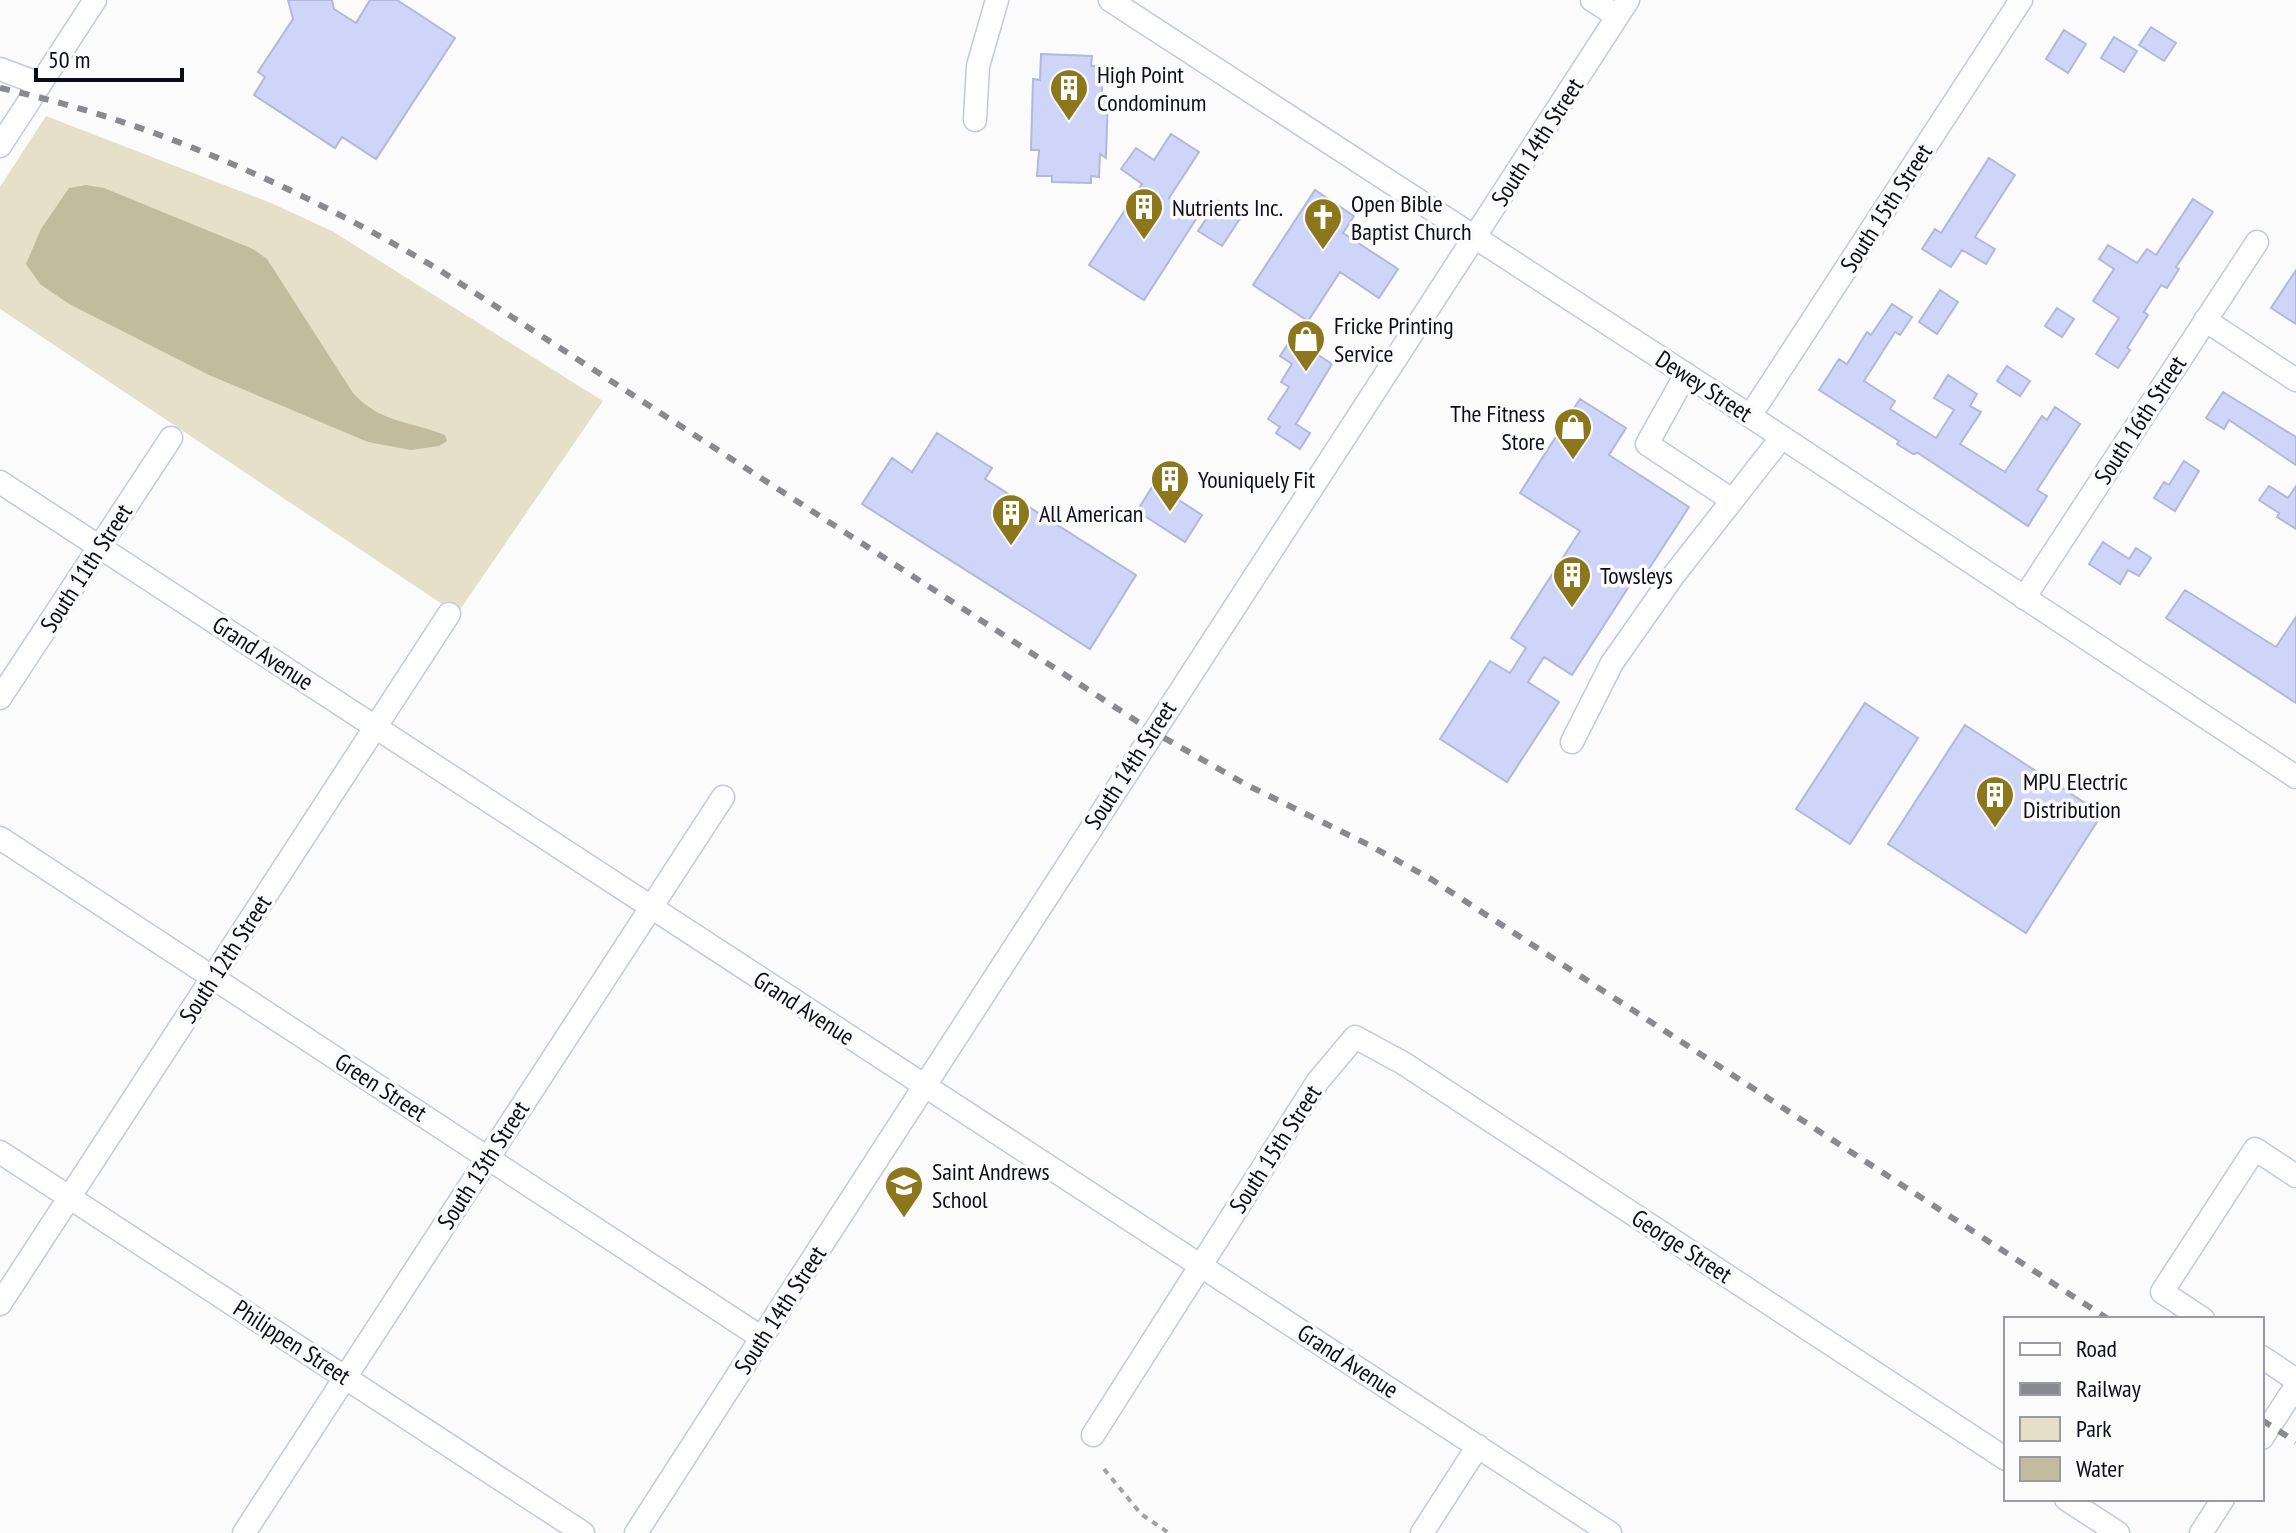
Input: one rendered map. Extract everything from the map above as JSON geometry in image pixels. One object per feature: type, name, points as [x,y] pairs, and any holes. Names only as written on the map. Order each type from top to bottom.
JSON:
[{"type":"street","points":[[0,146],[95,0]]},
{"type":"street","points":[[975,120],[978,66],[997,0]]},
{"type":"street","name":"Dewey Street","points":[[1110,0],[1686,374],[2296,777]]},
{"type":"street","points":[[1592,0],[1623,8]]},
{"type":"street","name":"South 15th Street","points":[[1750,416],[2021,0]]},
{"type":"street","name":"South 14th Street","points":[[636,1533],[1623,8]]},
{"type":"street","points":[[0,69],[40,84]]},
{"type":"street","name":"South 16th Street","points":[[2024,598],[2257,242]]},
{"type":"street","points":[[2205,320],[2296,380]]},
{"type":"street","points":[[1686,374],[1647,444],[1732,500]]},
{"type":"street","points":[[1572,742],[1612,663],[1673,576],[1782,437]]},
{"type":"street","name":"South 11th Street","points":[[0,698],[171,438]]},
{"type":"street","name":"Grand Avenue","points":[[0,482],[1610,1533]]},
{"type":"street","name":"South 12th Street","points":[[0,1304],[449,614]]},
{"type":"street","name":"South 13th Street","points":[[244,1533],[723,797]]},
{"type":"street","name":"Green Street","points":[[0,838],[762,1338]]},
{"type":"street","name":"South 15th Street","points":[[1093,1435],[1318,1081],[1355,1037]]},
{"type":"street","name":"George Street","points":[[1355,1037],[1403,1063],[2004,1458]]},
{"type":"street","points":[[2200,1317],[2162,1292],[2255,1149],[2296,1176]]},
{"type":"street","name":"Philippen Street","points":[[0,1152],[583,1533]]},
{"type":"street","points":[[2264,1358],[2296,1380]]},
{"type":"street","points":[[2264,1435],[2296,1386]]},
{"type":"street","points":[[1422,1533],[1478,1446]]},
{"type":"street","points":[[2069,1501],[2118,1533]]},
{"type":"street","points":[[2201,1533],[2222,1501]]},
{"type":"path","points":[[1104,1469],[1141,1514],[1169,1533]]},
{"type":"green space","points":[[46,116],[271,203],[332,231],[603,401],[457,614],[0,309],[0,187]]},
{"type":"water","points":[[86,185],[104,188],[253,249],[267,259],[353,393],[363,403],[385,416],[445,435],[447,441],[439,446],[411,450],[368,442],[209,375],[69,304],[40,284],[26,264],[41,229],[69,188]]},
{"type":"building","points":[[288,0],[332,0],[334,9],[356,23],[370,0],[397,0],[455,38],[376,159],[342,137],[335,148],[254,95],[265,77],[258,72],[293,19]]},
{"type":"building","points":[[2151,27],[2176,43],[2164,61],[2139,45]]},
{"type":"building","points":[[2064,30],[2086,44],[2068,73],[2046,59]]},
{"type":"building","points":[[2114,37],[2137,51],[2124,72],[2101,58]]},
{"type":"building","name":"High Point Condominum","points":[[1041,54],[1092,56],[1091,66],[1102,66],[1102,94],[1108,94],[1106,158],[1100,154],[1099,177],[1091,176],[1091,183],[1052,182],[1052,176],[1037,176],[1039,150],[1031,150],[1033,79],[1040,80]]},
{"type":"building","name":"Nutrients Inc.","points":[[1171,134],[1199,152],[1169,198],[1198,216],[1144,300],[1089,265],[1142,184],[1121,169],[1136,148],[1154,160]]},
{"type":"building","points":[[1989,158],[2015,175],[1975,237],[1995,249],[1986,264],[1962,250],[1951,267],[1922,249],[1935,229],[1941,233]]},
{"type":"building","name":"Open Bible Baptist Church","points":[[1315,190],[1354,216],[1343,233],[1398,269],[1379,298],[1340,272],[1308,321],[1253,285]]},
{"type":"building","points":[[2193,199],[2213,212],[2176,267],[2179,269],[2167,288],[2161,285],[2144,312],[2148,315],[2118,368],[2096,354],[2119,318],[2093,301],[2114,269],[2099,259],[2108,245],[2137,263],[2147,249],[2156,255]]},
{"type":"building","points":[[1218,201],[1241,217],[1222,246],[1198,231]]},
{"type":"building","points":[[2296,270],[2296,324],[2271,308]]},
{"type":"building","points":[[1940,290],[1958,302],[1937,334],[1919,322]]},
{"type":"building","points":[[1892,304],[1912,317],[1900,335],[1895,332],[1864,381],[1895,401],[1890,409],[1936,438],[1954,410],[1934,398],[1948,375],[1977,394],[1970,406],[1981,412],[1960,444],[2005,472],[2042,416],[2047,420],[2055,407],[2080,424],[2037,490],[2047,496],[2028,526],[1918,453],[1913,454],[1897,444],[1899,441],[1819,390],[1839,359],[1847,364],[1867,332],[1871,335]]},
{"type":"building","points":[[2057,308],[2074,319],[2062,337],[2045,326]]},
{"type":"building","points":[[1292,338],[1332,364],[1296,424],[1310,433],[1300,449],[1276,433],[1280,427],[1268,419],[1289,387],[1281,382],[1292,364],[1280,356]]},
{"type":"building","points":[[2007,366],[2030,381],[2020,396],[1997,381]]},
{"type":"building","points":[[2223,392],[2296,437],[2296,465],[2229,420],[2224,429],[2206,418]]},
{"type":"building","name":"Towsleys","points":[[1580,399],[1626,428],[1609,455],[1689,507],[1641,581],[1635,577],[1572,675],[1544,657],[1528,682],[1559,702],[1507,782],[1440,739],[1490,661],[1510,673],[1526,648],[1511,638],[1580,531],[1520,493]]},
{"type":"building","name":"All American","points":[[937,433],[992,468],[985,479],[1136,575],[1090,649],[862,504],[892,458],[912,472]]},
{"type":"building","points":[[2184,461],[2199,471],[2175,511],[2154,498],[2164,482],[2169,485]]},
{"type":"building","name":"Youniquely Fit","points":[[1154,484],[1202,515],[1185,542],[1137,511]]},
{"type":"building","points":[[2269,486],[2288,498],[2296,486],[2296,529],[2259,500]]},
{"type":"building","points":[[2103,542],[2129,559],[2136,548],[2151,558],[2139,576],[2128,570],[2120,584],[2089,564]]},
{"type":"building","points":[[2185,590],[2276,647],[2296,617],[2296,703],[2166,618]]},
{"type":"building","points":[[1865,703],[1918,738],[1850,844],[1796,809]]},
{"type":"building","name":"MPU Electric Distribution","points":[[1965,725],[2102,814],[2026,933],[1888,844]]},
{"type":"railway","points":[[0,88],[115,119],[226,161],[334,212],[438,269],[1152,731],[1247,785],[1431,879],[2105,1317]]},
{"type":"railway","points":[[2264,1421],[2296,1442]]},
{"type":"place","name":"High Point Condominum","points":[[1069,122]]},
{"type":"place","name":"Nutrients Inc.","points":[[1144,241]]},
{"type":"place","name":"Open Bible Baptist Church","points":[[1323,251]]},
{"type":"place","name":"Fricke Printing Service","points":[[1306,373]]},
{"type":"place","name":"The Fitness Store","points":[[1573,461]]},
{"type":"place","name":"Youniquely Fit","points":[[1170,513]]},
{"type":"place","name":"All American","points":[[1011,547]]},
{"type":"place","name":"Towsleys","points":[[1572,609]]},
{"type":"place","name":"MPU Electric Distribution","points":[[1995,829]]},
{"type":"place","name":"Saint Andrews School","points":[[904,1219]]}]
